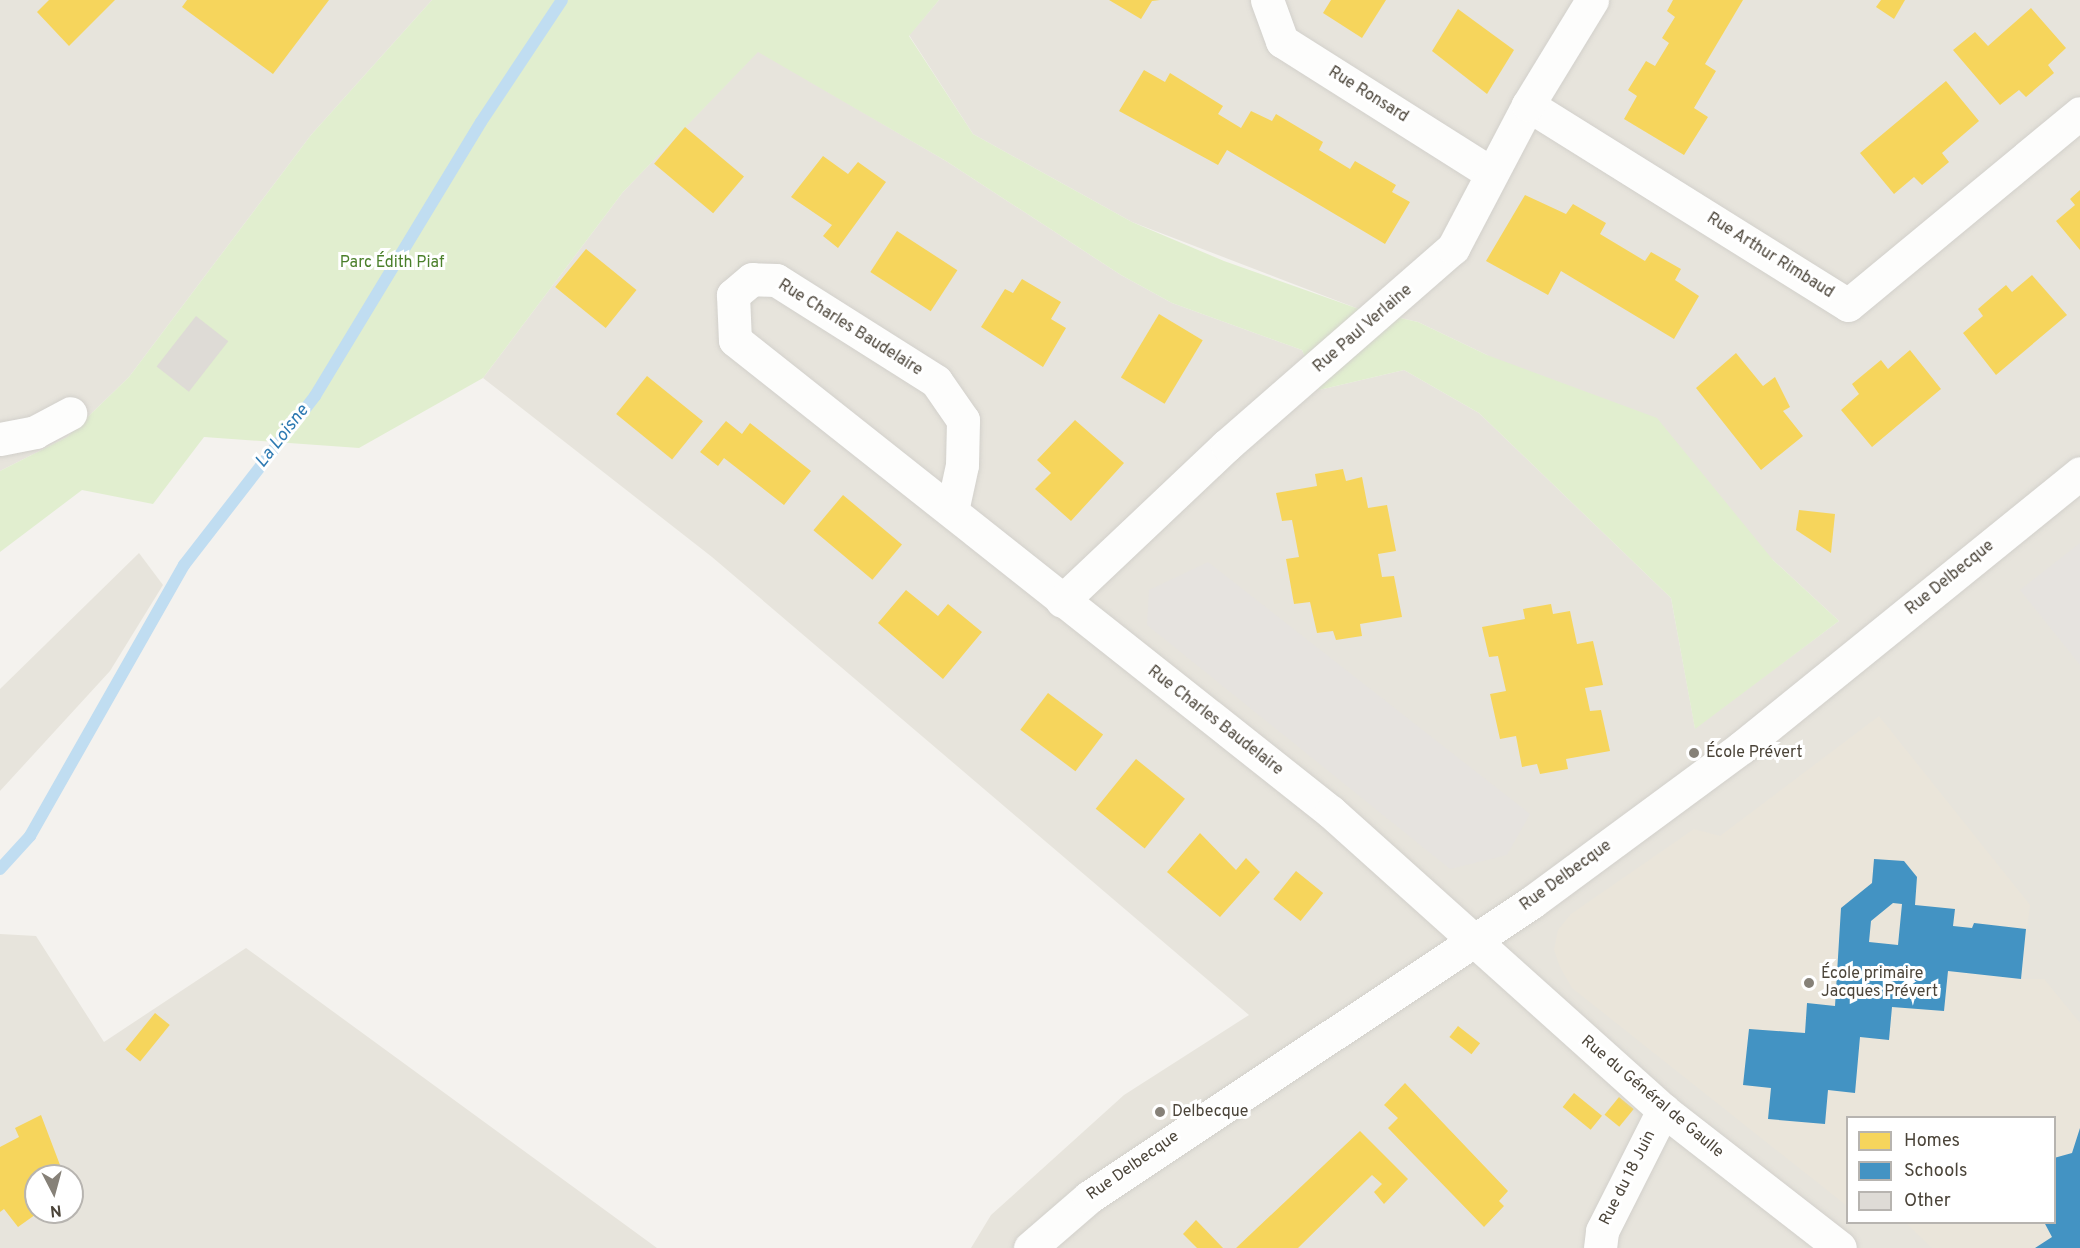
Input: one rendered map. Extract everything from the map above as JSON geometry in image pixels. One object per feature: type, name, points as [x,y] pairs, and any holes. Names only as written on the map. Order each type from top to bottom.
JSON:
[{"type":"street","name":"Rue Ronsard","points":[[1267,0],[1282,41],[1491,173]]},
{"type":"street","name":"Rue Paul Verlaine","points":[[1062,601],[1227,445],[1453,248],[1528,105],[1592,0]]},
{"type":"street","name":"Rue Arthur Rimbaud","points":[[1528,105],[1848,305],[2080,113]]},
{"type":"street","name":"Rue Charles Baudelaire","points":[[952,511],[962,465],[963,420],[936,381],[776,280],[752,279],[733,295],[735,340],[1331,812],[1470,940]]},
{"type":"street","points":[[0,440],[34,432],[70,413]]},
{"type":"street","name":"Rue Delbecque","points":[[1030,1248],[1089,1197],[1175,1136],[1470,940],[1532,903],[1742,747],[2080,473]]},
{"type":"street","name":"Rue du Général de Gaulle","points":[[1470,940],[1663,1110],[1840,1248]]},
{"type":"street","name":"Rue du 18 Juin","points":[[1600,1248],[1602,1231],[1663,1110]]},
{"type":"shaded area","points":[[0,0],[432,0],[311,135],[129,377],[67,437],[0,471]]},
{"type":"shaded area","points":[[939,0],[2080,0],[2080,1248],[971,1248],[991,1215],[1124,1095],[1249,1015],[712,557],[483,378],[623,192],[758,51],[946,161],[1121,275],[1172,303],[1302,350],[1319,390],[1404,370],[1479,413],[1671,598],[1695,728],[1839,621],[1773,560],[1487,355],[1418,322],[1356,308],[1132,222],[973,134],[909,35]]},
{"type":"shaded area","points":[[2080,543],[2080,665],[2020,590]]},
{"type":"shaded area","points":[[139,553],[163,585],[110,671],[0,791],[0,689]]},
{"type":"shaded area","points":[[1208,562],[1530,814],[1507,855],[1450,869],[1147,625],[1149,590]]},
{"type":"shaded area","name":"École primaire Jacques Prévert","points":[[1879,716],[2030,905],[2021,979],[2044,979],[2080,1023],[2080,1248],[1932,1248],[1907,1224],[2056,1224],[2056,1116],[1846,1116],[1846,1205],[1572,988],[1560,967],[1554,950],[1558,930],[1571,914],[1694,829],[1720,836]]},
{"type":"shaded area","points":[[0,934],[36,936],[104,1042],[246,948],[657,1248],[0,1248]]},
{"type":"green space","name":"Parc Édith Piaf","points":[[432,0],[939,0],[909,36],[973,134],[1132,222],[1224,261],[1356,308],[1418,322],[1487,355],[1657,418],[1773,560],[1839,621],[1695,729],[1671,598],[1479,413],[1404,370],[1319,390],[1302,350],[1172,303],[1121,275],[946,161],[758,52],[623,192],[483,378],[359,448],[204,437],[153,504],[82,490],[0,552],[0,471],[67,437],[129,377],[311,135]]},
{"type":"building: Homes","points":[[49,0],[115,0],[69,46],[37,12]]},
{"type":"building: Homes","points":[[187,0],[329,0],[273,74],[182,7]]},
{"type":"building: Homes","points":[[1109,0],[1160,0],[1152,1],[1141,19]]},
{"type":"building: Homes","points":[[1331,0],[1386,0],[1362,38],[1323,13]]},
{"type":"building: Homes","points":[[1673,0],[1743,0],[1705,64],[1716,71],[1694,108],[1708,117],[1684,155],[1624,119],[1637,96],[1628,90],[1646,61],[1655,66],[1669,43],[1662,38],[1675,17],[1667,11]]},
{"type":"building: Homes","points":[[1881,0],[1905,0],[1894,19],[1876,7]]},
{"type":"building: Homes","points":[[2031,8],[2066,48],[2048,65],[2054,73],[2026,97],[2019,90],[2000,105],[1953,50],[1975,32],[1988,46]]},
{"type":"building: Homes","points":[[1458,9],[1514,50],[1487,94],[1432,51]]},
{"type":"building: Homes","points":[[1144,70],[1165,82],[1170,73],[1223,106],[1218,114],[1241,128],[1251,111],[1272,121],[1276,114],[1323,142],[1319,150],[1350,169],[1355,161],[1396,185],[1392,192],[1410,202],[1385,244],[1227,150],[1218,165],[1119,111]]},
{"type":"building: Homes","points":[[1946,81],[1979,121],[1942,153],[1949,162],[1922,185],[1914,177],[1894,194],[1860,153]]},
{"type":"building: Homes","points":[[685,127],[744,176],[713,213],[654,164]]},
{"type":"building: Homes","points":[[823,156],[848,174],[858,162],[886,182],[838,248],[823,236],[832,225],[791,197]]},
{"type":"building: Homes","points":[[2080,190],[2080,250],[2056,221],[2075,205],[2070,199]]},
{"type":"building: Homes","points":[[1525,195],[1566,214],[1573,204],[1606,223],[1600,234],[1645,261],[1651,252],[1681,269],[1675,280],[1699,296],[1674,339],[1561,271],[1548,295],[1486,261]]},
{"type":"building: Homes","points":[[897,231],[957,270],[931,311],[870,272]]},
{"type":"building: Homes","points":[[586,249],[637,290],[606,328],[555,287]]},
{"type":"building: Homes","points":[[2032,275],[2067,315],[1996,375],[1963,333],[1983,316],[1978,309],[2006,285],[2012,292]]},
{"type":"building: Homes","points":[[1022,279],[1061,302],[1051,319],[1066,328],[1043,367],[981,327],[1005,289],[1013,293]]},
{"type":"building: Homes","points":[[1159,314],[1203,340],[1165,404],[1121,377]]},
{"type":"building: Homes","points":[[1910,350],[1941,389],[1872,447],[1841,410],[1859,394],[1852,384],[1881,360],[1888,369]]},
{"type":"building: Homes","points":[[1736,353],[1763,386],[1775,377],[1790,407],[1783,411],[1803,436],[1761,470],[1696,388]]},
{"type":"building: Homes","points":[[647,376],[703,421],[672,459],[616,414]]},
{"type":"building: Homes","points":[[1075,420],[1124,463],[1071,521],[1035,489],[1051,473],[1037,460]]},
{"type":"building: Homes","points":[[726,421],[742,434],[750,423],[811,471],[784,505],[724,458],[718,466],[700,452]]},
{"type":"building: Homes","points":[[1343,469],[1346,481],[1362,477],[1368,508],[1387,505],[1396,551],[1378,554],[1382,577],[1394,576],[1402,617],[1360,624],[1362,636],[1336,640],[1333,631],[1317,633],[1310,602],[1294,604],[1286,559],[1299,557],[1292,520],[1282,521],[1276,493],[1317,486],[1315,474]]},
{"type":"building: Homes","points":[[843,495],[902,544],[872,580],[813,530]]},
{"type":"building: Homes","points":[[1799,510],[1835,514],[1831,553],[1796,530]]},
{"type":"building: Homes","points":[[906,590],[938,616],[948,604],[982,632],[943,679],[878,623]]},
{"type":"building: Homes","points":[[1551,604],[1553,614],[1570,611],[1577,644],[1593,641],[1603,685],[1585,688],[1590,711],[1601,710],[1610,751],[1566,759],[1568,769],[1540,774],[1537,764],[1522,767],[1516,736],[1500,739],[1490,694],[1506,691],[1498,656],[1489,657],[1482,627],[1525,619],[1523,609]]},
{"type":"building: Homes","points":[[1048,693],[1103,735],[1075,771],[1020,730]]},
{"type":"building: Homes","points":[[1136,759],[1185,799],[1145,848],[1096,809]]},
{"type":"building: Homes","points":[[1200,833],[1236,870],[1246,858],[1260,872],[1220,917],[1167,872]]},
{"type":"building: Homes","points":[[1296,871],[1323,893],[1301,921],[1273,899]]},
{"type":"building: Homes","points":[[155,1013],[170,1025],[140,1061],[125,1050]]},
{"type":"building: Homes","points":[[1458,1026],[1480,1043],[1471,1054],[1449,1037]]},
{"type":"building: Homes","points":[[1405,1083],[1508,1191],[1499,1201],[1504,1206],[1484,1227],[1388,1128],[1398,1118],[1384,1105]]},
{"type":"building: Homes","points":[[1574,1093],[1602,1116],[1591,1130],[1563,1107]]},
{"type":"building: Homes","points":[[1619,1097],[1634,1109],[1619,1127],[1605,1115]]},
{"type":"building: Homes","points":[[41,1115],[60,1164],[24,1164],[24,1223],[18,1227],[4,1209],[0,1212],[0,1147],[19,1137],[15,1128]]},
{"type":"building: Homes","points":[[1360,1131],[1408,1179],[1384,1204],[1374,1192],[1382,1184],[1372,1175],[1298,1248],[1236,1248]]},
{"type":"building: Homes","points":[[1196,1220],[1223,1248],[1197,1248],[1183,1234]]},
{"type":"building: Schools","points":[[1874,859],[1904,861],[1917,877],[1915,905],[1955,909],[1953,926],[1972,928],[1974,923],[2026,929],[2021,979],[1948,971],[1944,1011],[1892,1007],[1889,1040],[1860,1037],[1855,1093],[1828,1090],[1825,1124],[1768,1119],[1771,1088],[1743,1085],[1749,1029],[1805,1033],[1807,1003],[1835,1006],[1841,908],[1872,883]],"holes":[[[1893,903],[1902,904],[1898,945],[1869,942],[1871,921]]]},
{"type":"building: Schools","points":[[2080,1128],[2080,1248],[2035,1248],[2052,1237],[2045,1224],[2056,1224],[2056,1157],[2072,1153]]},
{"type":"building: Other","points":[[196,316],[228,341],[189,392],[157,366]]},
{"type":"waterway","name":"La Loisne","points":[[0,869],[30,836],[184,565],[315,396],[481,122],[562,0]]},
{"type":"place","name":"École Prévert","points":[[1694,753]]},
{"type":"place","name":"École primaire Jacques Prévert","points":[[1809,983]]},
{"type":"place","name":"Delbecque","points":[[1160,1112]]}]
